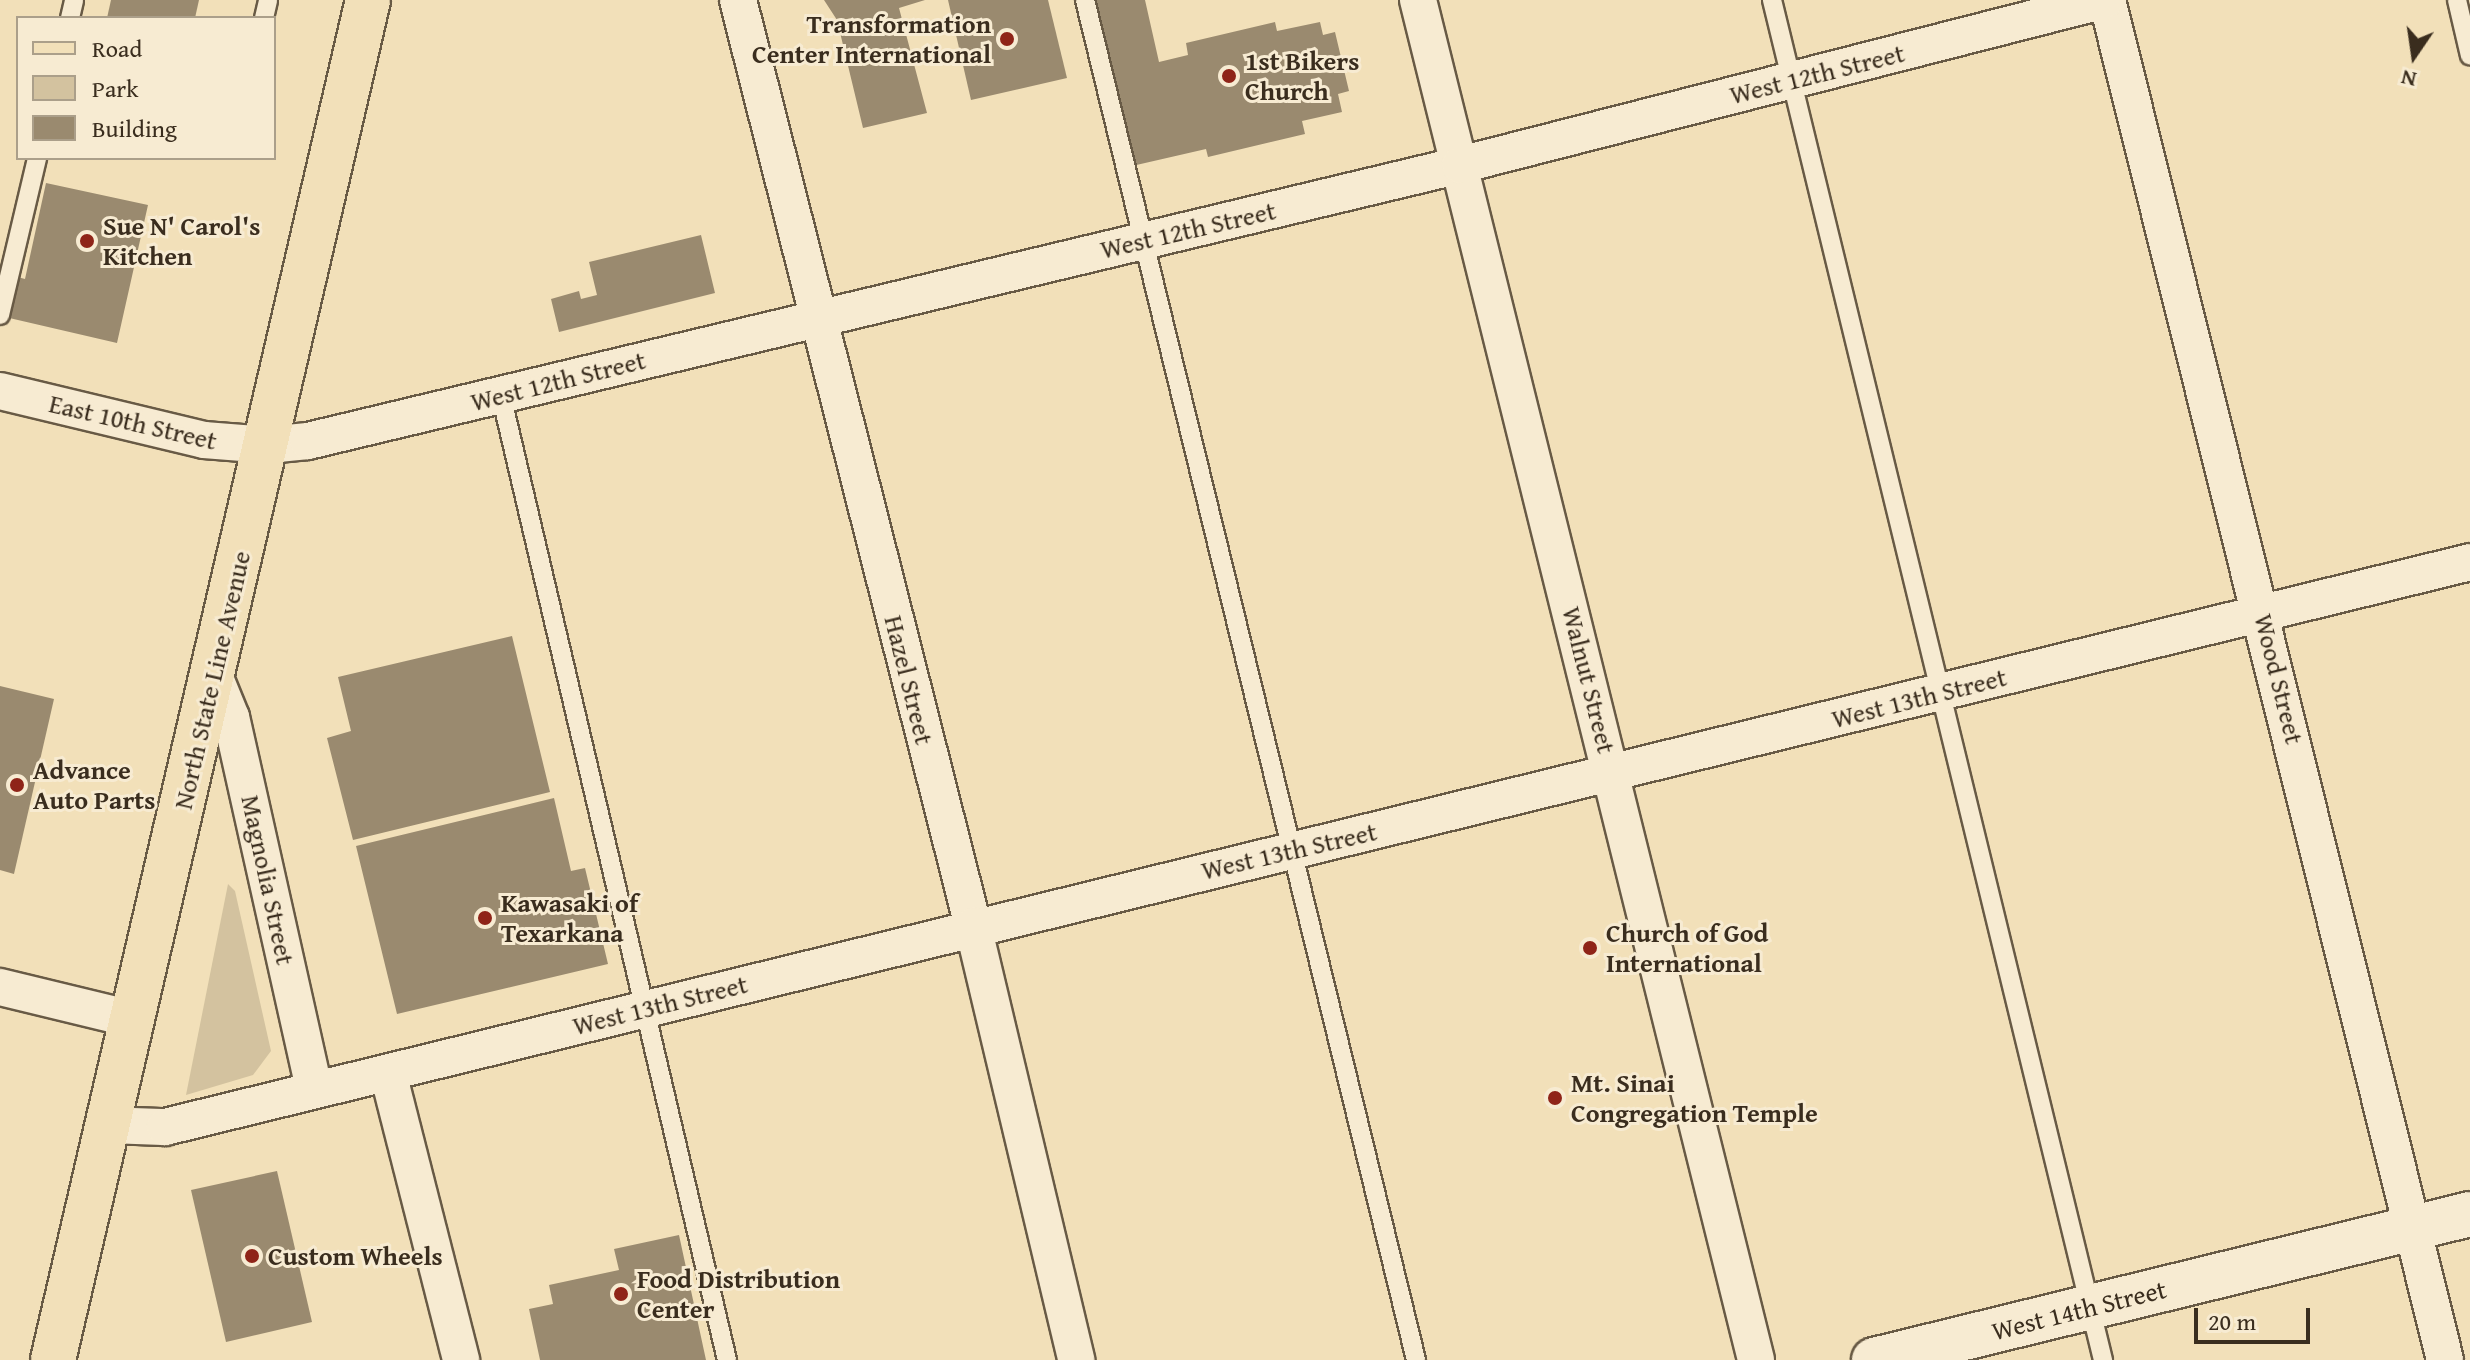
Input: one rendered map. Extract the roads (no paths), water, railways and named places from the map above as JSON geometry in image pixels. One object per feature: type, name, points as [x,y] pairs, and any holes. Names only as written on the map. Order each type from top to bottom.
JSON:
[{"type":"main road","name":"North State Line Avenue","points":[[53,1360],[268,445],[368,0]]},
{"type":"street","name":"Hazel Street","points":[[738,0],[816,319],[973,926],[1076,1360]]},
{"type":"street","name":"Walnut Street","points":[[1418,0],[1756,1360]]},
{"type":"street","name":"West 12th Street","points":[[268,445],[341,434],[1460,165],[2106,0]]},
{"type":"street","name":"Wood Street","points":[[2106,0],[2262,613],[2445,1360]]},
{"type":"street","name":"East 10th Street","points":[[0,391],[204,440],[268,445]]},
{"type":"street","name":"West 13th Street","points":[[107,1125],[165,1127],[973,926],[1613,775],[2470,562]]},
{"type":"street","name":"Magnolia Street","points":[[213,673],[231,717],[314,1089]]},
{"type":"street","points":[[0,987],[132,1019]]},
{"type":"street","points":[[388,1073],[461,1360]]},
{"type":"street","name":"West 14th Street","points":[[1874,1360],[2470,1214]]},
{"type":"lane","points":[[1085,0],[1416,1360]]},
{"type":"lane","points":[[1772,0],[2103,1360]]},
{"type":"lane","points":[[2457,0],[2470,56]]},
{"type":"lane","points":[[0,315],[37,160]]},
{"type":"lane","points":[[501,395],[727,1360]]},
{"type":"place","name":"Transformation Center International","points":[[1007,39]]},
{"type":"place","name":"1st Bikers Church","points":[[1229,76]]},
{"type":"place","name":"Sue N' Carol's Kitchen","points":[[87,241]]},
{"type":"place","name":"Advance Auto Parts","points":[[17,785]]},
{"type":"place","name":"Kawasaki of Texarkana","points":[[485,918]]},
{"type":"place","name":"Church of God International","points":[[1590,948]]},
{"type":"place","name":"Mt. Sinai Congregation Temple","points":[[1555,1098]]},
{"type":"place","name":"Custom Wheels","points":[[252,1256]]},
{"type":"place","name":"Food Distribution Center","points":[[621,1294]]}]
